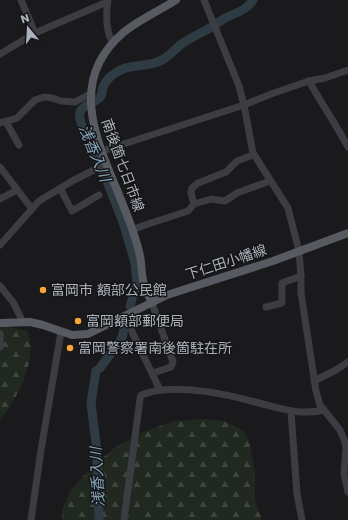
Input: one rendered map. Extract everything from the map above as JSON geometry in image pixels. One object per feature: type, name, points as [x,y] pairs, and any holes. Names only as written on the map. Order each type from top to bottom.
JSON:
[{"type":"main road","name":"南後箇七日市線","points":[[152,303],[144,284],[141,258],[132,230],[102,166],[102,152],[94,128],[90,108],[90,96],[92,78],[95,71],[103,56],[113,43],[136,23],[176,0]]},
{"type":"main road","name":"下仁田小幡線","points":[[0,323],[23,322],[43,325],[72,335],[88,334],[175,292],[348,234]]},
{"type":"street","points":[[21,0],[35,33]]},
{"type":"street","points":[[204,0],[239,86],[253,155],[288,208],[299,251],[301,293],[316,391],[324,410],[340,430],[345,442],[344,474],[348,492]]},
{"type":"street","points":[[0,54],[35,33],[108,1],[108,36],[113,43]]},
{"type":"street","points":[[102,152],[244,105],[270,94],[348,70]]},
{"type":"street","points":[[309,81],[322,105],[340,131],[348,147]]},
{"type":"street","points":[[19,145],[3,123],[17,118],[35,100],[44,97],[61,101],[75,102],[90,96]]},
{"type":"street","points":[[194,204],[191,193],[192,188],[198,183],[226,172],[237,161],[253,155]]},
{"type":"street","points":[[0,245],[39,201],[102,166]]},
{"type":"street","points":[[0,167],[32,209]]},
{"type":"street","points":[[132,230],[188,210],[194,204],[211,199],[225,202],[237,193],[270,181]]},
{"type":"street","points":[[60,188],[72,211],[99,195]]},
{"type":"street","points":[[0,199],[17,190]]},
{"type":"street","points":[[266,307],[282,303],[282,283],[301,276]]},
{"type":"street","points":[[0,286],[13,302],[23,322]]},
{"type":"street","points":[[152,303],[173,362],[170,367],[153,373]]},
{"type":"street","points":[[127,316],[133,334],[160,390]]},
{"type":"street","points":[[31,520],[61,332]]},
{"type":"street","points":[[0,334],[0,347]]},
{"type":"street","points":[[314,381],[348,362]]},
{"type":"street","points":[[124,520],[141,395],[160,390],[179,389],[222,394],[291,412],[310,413],[324,410]]},
{"type":"street","points":[[291,412],[297,494],[302,520]]},
{"type":"green space","points":[[0,325],[27,331],[31,352],[25,377],[13,401],[0,419]]},
{"type":"green space","points":[[204,419],[224,421],[243,430],[249,441],[255,472],[255,501],[262,520],[62,520],[62,510],[70,491],[89,470],[114,448],[143,432],[174,421]]},
{"type":"waterway","name":"浅香入川","points":[[130,306],[137,283],[135,263],[123,222],[91,140],[81,124],[81,111],[85,106],[97,100],[101,96],[104,84],[117,72],[128,67],[152,64],[162,60],[183,43],[225,18],[244,9],[253,0]]},
{"type":"waterway","name":"浅香入川","points":[[99,520],[97,452],[91,403],[96,371],[100,368],[122,338],[125,324]]},
{"type":"place","name":"富岡市 額部公民館","points":[[43,290]]},
{"type":"place","name":"富岡額部郵便局","points":[[78,321]]},
{"type":"place","name":"富岡警察署南後箇駐在所","points":[[70,348]]}]
